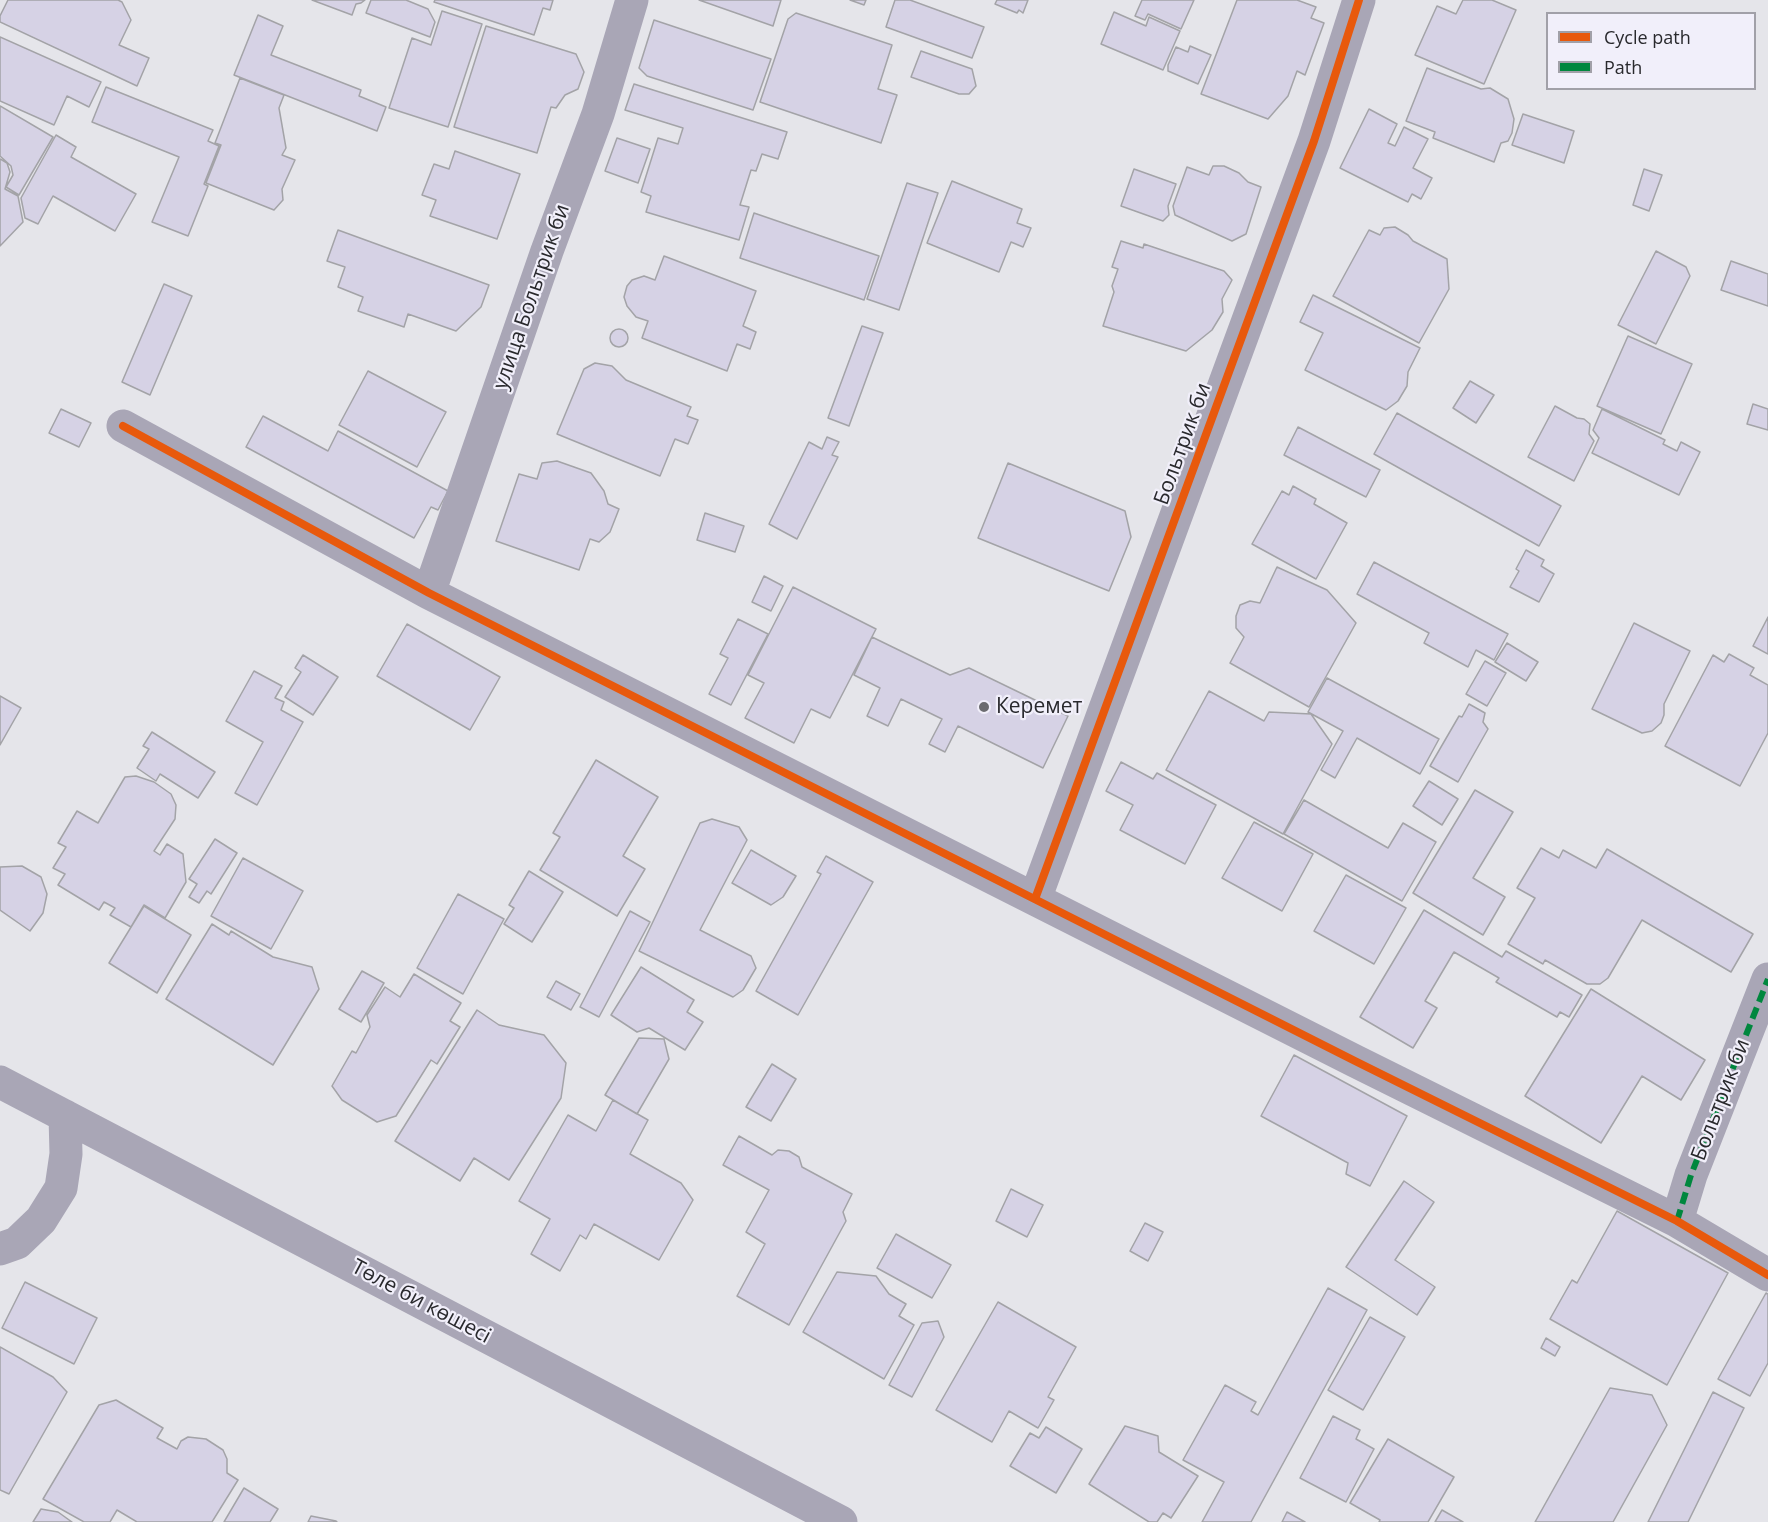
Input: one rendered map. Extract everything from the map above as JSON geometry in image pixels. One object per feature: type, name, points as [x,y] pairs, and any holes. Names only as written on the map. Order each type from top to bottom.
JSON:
[{"type":"street","name":"улица Больтрик би","points":[[429,593],[547,251],[598,114],[633,0]]},
{"type":"street","name":"Больтрик би","points":[[1035,899],[1314,141],[1359,0]]},
{"type":"street","points":[[123,426],[429,593],[1677,1221],[1768,1275]]},
{"type":"street","name":"Больтрик би","points":[[1677,1221],[1691,1175],[1768,979]]},
{"type":"street","name":"Төле би көшесі","points":[[0,1082],[841,1522]]},
{"type":"street","points":[[0,1249],[17,1243],[41,1220],[61,1188],[66,1154],[66,1116]]},
{"type":"building","points":[[8,0],[118,0],[122,2],[131,20],[119,45],[149,58],[137,86],[0,22],[0,16]]},
{"type":"building","points":[[312,0],[365,0],[356,4],[352,15]]},
{"type":"building","points":[[371,0],[406,0],[428,9],[435,22],[430,37],[366,13]]},
{"type":"building","points":[[435,0],[553,0],[550,10],[543,8],[534,35],[434,2]]},
{"type":"building","points":[[699,0],[781,0],[773,26]]},
{"type":"building","points":[[850,0],[866,0],[864,5]]},
{"type":"building","points":[[895,0],[910,0],[984,27],[972,58],[886,27]]},
{"type":"building","points":[[997,0],[1028,0],[1023,13],[1019,10],[1017,13],[995,4]]},
{"type":"building","points":[[1142,0],[1194,0],[1181,29],[1148,14],[1145,20],[1135,16]]},
{"type":"building","points":[[1237,0],[1297,0],[1316,7],[1311,18],[1324,23],[1305,75],[1297,71],[1288,96],[1268,119],[1201,94]]},
{"type":"building","points":[[1463,0],[1492,0],[1516,10],[1484,84],[1415,55],[1437,6],[1456,14]]},
{"type":"building","points":[[442,11],[482,24],[448,127],[389,108],[412,38],[431,45]]},
{"type":"building","points":[[1114,12],[1146,26],[1149,17],[1180,31],[1163,70],[1101,44]]},
{"type":"building","points":[[796,13],[892,45],[878,89],[897,95],[881,143],[760,102],[788,19]]},
{"type":"building","points":[[258,15],[283,26],[271,55],[361,90],[359,96],[386,107],[377,131],[234,75]]},
{"type":"building","points":[[654,20],[771,59],[753,110],[647,76],[639,68]]},
{"type":"building","points":[[486,26],[576,54],[584,72],[578,89],[565,95],[556,108],[551,107],[537,153],[454,127]]},
{"type":"building","points":[[0,37],[101,82],[89,107],[67,96],[54,125],[0,101]]},
{"type":"building","points":[[1190,46],[1211,55],[1198,84],[1168,71],[1168,65],[1176,47],[1188,52]]},
{"type":"building","points":[[921,51],[972,69],[976,86],[969,94],[959,94],[911,77]]},
{"type":"building","points":[[1427,68],[1481,89],[1490,88],[1508,99],[1514,119],[1512,133],[1508,141],[1501,143],[1494,162],[1433,138],[1435,132],[1406,121]]},
{"type":"building","points":[[240,78],[284,95],[279,108],[286,148],[282,155],[295,160],[282,189],[283,200],[274,210],[206,183],[221,145],[215,143]]},
{"type":"building","points":[[634,84],[787,132],[778,159],[762,154],[756,171],[751,170],[740,205],[749,207],[739,240],[646,212],[651,196],[641,192],[658,138],[678,144],[683,128],[625,110]]},
{"type":"building","points":[[106,87],[213,130],[208,141],[219,146],[204,184],[208,186],[188,236],[152,222],[179,157],[92,122]]},
{"type":"building","points":[[0,106],[53,137],[19,195],[6,187],[13,175],[11,166],[0,156]]},
{"type":"building","points":[[1369,109],[1397,124],[1388,143],[1395,146],[1404,127],[1428,139],[1413,168],[1432,178],[1421,199],[1412,194],[1408,202],[1340,168]]},
{"type":"building","points":[[1523,114],[1574,131],[1564,163],[1512,145]]},
{"type":"building","points":[[56,135],[76,147],[71,157],[136,194],[115,231],[53,196],[38,224],[25,218],[21,198]]},
{"type":"building","points":[[617,138],[650,149],[638,183],[605,171]]},
{"type":"building","points":[[455,151],[520,174],[497,239],[430,216],[436,200],[422,195],[434,164],[449,169]]},
{"type":"building","points":[[0,159],[7,163],[10,172],[5,189],[18,196],[23,222],[0,246]]},
{"type":"building","points":[[1213,166],[1224,166],[1239,173],[1248,182],[1261,187],[1246,234],[1232,241],[1175,215],[1173,206],[1187,167],[1209,175]]},
{"type":"building","points":[[1134,169],[1176,184],[1168,206],[1169,215],[1163,221],[1121,206]]},
{"type":"building","points":[[1644,169],[1662,175],[1649,211],[1633,205]]},
{"type":"building","points":[[952,181],[1022,209],[1017,223],[1031,228],[1023,247],[1011,242],[999,272],[927,243]]},
{"type":"building","points":[[907,183],[938,193],[899,310],[867,299]]},
{"type":"building","points":[[754,213],[879,256],[864,300],[740,258]]},
{"type":"building","points":[[1395,227],[1413,241],[1447,259],[1449,289],[1419,343],[1333,296],[1369,230],[1380,235],[1384,228]]},
{"type":"building","points":[[338,230],[489,285],[481,307],[456,331],[408,314],[404,327],[358,311],[363,297],[338,287],[345,267],[327,261]]},
{"type":"building","points":[[1121,241],[1143,248],[1144,244],[1224,271],[1232,280],[1222,299],[1223,312],[1212,330],[1186,351],[1103,326],[1114,292],[1112,286],[1118,269],[1112,267]]},
{"type":"building","points":[[1656,251],[1686,267],[1690,276],[1656,344],[1618,325]]},
{"type":"building","points":[[664,256],[756,291],[743,326],[756,332],[750,349],[737,344],[727,371],[642,338],[648,321],[636,317],[627,306],[624,297],[627,286],[632,280],[644,276],[655,280]]},
{"type":"building","points":[[1731,261],[1768,274],[1768,306],[1721,290]]},
{"type":"building","points":[[164,284],[192,296],[150,395],[122,382]]},
{"type":"building","points":[[1313,295],[1420,348],[1408,372],[1407,386],[1398,401],[1386,410],[1305,370],[1323,333],[1300,322]]},
{"type":"building","points":[[862,326],[883,333],[849,426],[828,418]]},
{"type":"building","points":[[619,329],[625,332],[628,338],[625,344],[619,347],[613,344],[610,338],[613,332]]},
{"type":"building","points":[[1628,336],[1692,364],[1661,434],[1597,406]]},
{"type":"building","points":[[595,363],[612,366],[626,380],[691,407],[687,416],[698,420],[688,444],[675,439],[660,476],[557,434],[584,369]]},
{"type":"building","points":[[368,371],[446,412],[417,467],[339,425]]},
{"type":"building","points":[[1470,381],[1494,395],[1476,423],[1453,408]]},
{"type":"building","points":[[1753,404],[1768,409],[1768,430],[1747,424]]},
{"type":"building","points":[[1555,406],[1590,424],[1589,434],[1594,441],[1574,481],[1528,457]]},
{"type":"building","points":[[61,409],[91,423],[79,447],[49,433]]},
{"type":"building","points":[[1602,409],[1665,440],[1663,444],[1677,451],[1681,442],[1700,452],[1679,495],[1592,453],[1599,438],[1593,430]]},
{"type":"building","points":[[1397,413],[1561,506],[1539,546],[1374,454]]},
{"type":"building","points":[[263,416],[328,451],[338,431],[448,491],[438,510],[431,507],[414,538],[246,447]]},
{"type":"building","points":[[1298,427],[1380,470],[1366,497],[1284,455]]},
{"type":"building","points":[[827,437],[839,442],[832,455],[838,457],[797,539],[769,524],[809,442],[822,449]]},
{"type":"building","points":[[557,461],[591,473],[604,491],[608,504],[619,509],[610,532],[599,542],[590,539],[579,570],[496,541],[519,474],[537,479],[542,463]]},
{"type":"building","points":[[1008,463],[1125,511],[1131,537],[1109,591],[978,538]]},
{"type":"building","points":[[1293,486],[1316,499],[1314,504],[1347,523],[1316,579],[1252,544],[1282,491],[1289,495]]},
{"type":"building","points":[[705,513],[744,526],[735,552],[697,540]]},
{"type":"building","points":[[1526,550],[1544,560],[1541,566],[1554,574],[1539,602],[1510,587],[1519,571],[1516,569]]},
{"type":"building","points":[[1374,562],[1508,634],[1494,660],[1476,650],[1468,667],[1424,643],[1429,633],[1357,594]]},
{"type":"building","points":[[1277,567],[1327,590],[1356,623],[1309,707],[1230,663],[1244,637],[1236,628],[1236,616],[1240,605],[1250,601],[1260,603]]},
{"type":"building","points":[[764,576],[783,586],[771,611],[752,602]]},
{"type":"building","points":[[793,587],[876,629],[830,718],[811,709],[794,743],[745,718],[764,683],[748,675]]},
{"type":"building","points":[[1768,617],[1768,654],[1753,646]]},
{"type":"building","points":[[738,619],[768,634],[731,705],[709,694],[728,658],[720,654]]},
{"type":"building","points":[[1634,623],[1690,651],[1664,704],[1661,723],[1652,731],[1642,733],[1592,709]]},
{"type":"building","points":[[407,624],[500,677],[470,730],[377,676]]},
{"type":"building","name":"Керемет","points":[[872,637],[950,675],[969,668],[1068,716],[1043,768],[958,726],[945,752],[929,744],[942,719],[901,699],[888,726],[867,716],[880,688],[854,675]]},
{"type":"building","points":[[1507,643],[1538,662],[1526,681],[1495,662]]},
{"type":"building","points":[[1729,654],[1754,668],[1750,675],[1768,685],[1768,733],[1740,786],[1665,746],[1713,655],[1724,662]]},
{"type":"building","points":[[303,655],[338,677],[313,715],[285,697],[301,672],[295,668]]},
{"type":"building","points":[[1485,661],[1506,673],[1487,706],[1466,694]]},
{"type":"building","points":[[254,671],[282,686],[275,698],[284,702],[281,710],[303,722],[257,805],[235,793],[263,742],[226,721]]},
{"type":"building","points":[[1327,678],[1439,739],[1420,774],[1357,738],[1335,778],[1321,770],[1343,731],[1308,712]]},
{"type":"building","points":[[1209,691],[1264,721],[1269,712],[1311,714],[1332,744],[1283,834],[1166,770]]},
{"type":"building","points":[[0,696],[21,708],[0,745]]},
{"type":"building","points":[[1469,704],[1485,713],[1483,722],[1488,729],[1458,782],[1430,766],[1459,716],[1462,717]]},
{"type":"building","points":[[152,732],[215,772],[198,798],[160,774],[156,781],[137,768],[149,749],[143,746]]},
{"type":"building","points":[[596,760],[658,797],[623,856],[645,869],[617,916],[540,870],[560,837],[553,833]]},
{"type":"building","points":[[1121,762],[1153,779],[1157,773],[1216,805],[1185,864],[1120,830],[1133,805],[1106,791]]},
{"type":"building","points":[[136,776],[154,782],[171,794],[176,805],[175,819],[154,851],[160,855],[167,844],[183,854],[186,882],[165,918],[144,905],[131,927],[110,915],[115,908],[104,902],[99,910],[58,885],[65,874],[53,868],[66,847],[58,843],[77,811],[98,823],[125,777]]},
{"type":"building","points":[[1429,781],[1458,799],[1442,825],[1413,806]]},
{"type":"building","points":[[1475,790],[1513,812],[1473,878],[1505,897],[1483,935],[1413,893]]},
{"type":"building","points":[[1304,800],[1388,848],[1403,823],[1436,842],[1402,901],[1284,834]]},
{"type":"building","points":[[712,819],[739,827],[747,840],[700,930],[751,956],[756,968],[743,990],[733,997],[639,951],[700,823]]},
{"type":"building","points":[[1254,822],[1313,854],[1282,911],[1222,878]]},
{"type":"building","points":[[215,839],[237,853],[211,894],[207,891],[199,903],[189,897],[197,884],[189,879]]},
{"type":"building","points":[[1541,848],[1559,858],[1563,850],[1596,868],[1607,849],[1753,934],[1731,972],[1642,920],[1608,978],[1600,984],[1587,984],[1545,960],[1543,964],[1508,944],[1535,898],[1517,888]]},
{"type":"building","points":[[751,850],[796,876],[783,897],[771,905],[732,883]]},
{"type":"building","points":[[826,856],[873,882],[798,1015],[756,991],[821,874],[817,872]]},
{"type":"building","points":[[243,858],[303,891],[271,949],[211,916]]},
{"type":"building","points":[[22,866],[41,877],[47,894],[43,913],[30,931],[0,910],[0,867]]},
{"type":"building","points":[[529,871],[563,892],[532,942],[504,924],[514,908],[509,905]]},
{"type":"building","points":[[1346,875],[1406,908],[1374,964],[1314,931]]},
{"type":"building","points":[[458,894],[504,919],[463,994],[417,968]]},
{"type":"building","points":[[144,906],[191,935],[157,993],[109,963]]},
{"type":"building","points":[[1424,910],[1502,957],[1506,951],[1582,995],[1569,1017],[1560,1012],[1557,1017],[1496,982],[1499,978],[1454,952],[1425,1001],[1437,1008],[1413,1048],[1360,1017]]},
{"type":"building","points":[[630,911],[650,922],[599,1017],[580,1007]]},
{"type":"building","points":[[212,924],[229,935],[231,931],[273,957],[312,967],[319,989],[273,1065],[166,999]]},
{"type":"building","points":[[641,967],[694,1000],[687,1012],[703,1022],[685,1050],[649,1028],[637,1032],[611,1015]]},
{"type":"building","points":[[362,971],[384,983],[361,1022],[339,1009]]},
{"type":"building","points":[[414,974],[461,1003],[450,1021],[460,1027],[437,1064],[431,1060],[396,1116],[377,1122],[342,1100],[332,1086],[352,1051],[356,1053],[370,1027],[367,1015],[385,987],[400,997]]},
{"type":"building","points":[[556,981],[580,994],[571,1010],[547,997]]},
{"type":"building","points":[[1591,989],[1705,1060],[1681,1100],[1642,1076],[1601,1143],[1525,1096]]},
{"type":"building","points":[[477,1010],[499,1025],[544,1035],[566,1063],[561,1098],[509,1180],[474,1158],[460,1181],[395,1141]]},
{"type":"building","points":[[639,1038],[664,1039],[669,1059],[637,1114],[605,1095]]},
{"type":"building","points":[[1294,1055],[1407,1116],[1370,1186],[1346,1174],[1348,1163],[1261,1116]]},
{"type":"building","points":[[772,1064],[796,1079],[771,1121],[746,1107]]},
{"type":"building","points":[[613,1100],[648,1120],[630,1154],[681,1183],[693,1200],[659,1260],[594,1224],[586,1239],[580,1235],[560,1271],[531,1254],[550,1219],[519,1201],[568,1115],[596,1131]]},
{"type":"building","points":[[739,1136],[772,1155],[778,1150],[789,1151],[799,1157],[802,1167],[852,1194],[843,1212],[846,1221],[789,1325],[737,1296],[765,1244],[746,1232],[769,1190],[723,1165]]},
{"type":"building","points":[[1404,1181],[1434,1202],[1395,1260],[1435,1287],[1417,1315],[1346,1267]]},
{"type":"building","points":[[1011,1189],[1043,1205],[1027,1237],[996,1221]]},
{"type":"building","points":[[1617,1211],[1728,1273],[1667,1385],[1550,1319],[1572,1280],[1577,1283]]},
{"type":"building","points":[[1145,1223],[1163,1232],[1148,1261],[1130,1251]]},
{"type":"building","points":[[896,1234],[951,1265],[932,1298],[877,1268]]},
{"type":"building","points":[[837,1272],[876,1276],[889,1294],[906,1304],[899,1316],[914,1325],[884,1379],[803,1332]]},
{"type":"building","points":[[25,1282],[97,1318],[74,1364],[2,1328]]},
{"type":"building","points":[[1328,1288],[1367,1310],[1251,1522],[1202,1522],[1224,1482],[1183,1460],[1225,1385],[1256,1402],[1251,1411],[1258,1415]]},
{"type":"building","points":[[1766,1293],[1768,1294],[1768,1363],[1750,1396],[1718,1379]]},
{"type":"building","points":[[998,1302],[1076,1347],[1048,1397],[1054,1400],[1038,1428],[1009,1411],[992,1442],[936,1410]]},
{"type":"building","points":[[1370,1317],[1405,1337],[1363,1410],[1328,1390]]},
{"type":"building","points":[[938,1321],[944,1337],[912,1397],[889,1385],[922,1323]]},
{"type":"building","points":[[1546,1338],[1560,1347],[1555,1356],[1541,1348]]},
{"type":"building","points":[[0,1347],[53,1377],[67,1392],[9,1494],[0,1490]]},
{"type":"building","points":[[1610,1388],[1652,1395],[1667,1425],[1613,1522],[1535,1522]]},
{"type":"building","points":[[1713,1392],[1744,1408],[1688,1522],[1648,1522]]},
{"type":"building","points":[[116,1400],[163,1428],[157,1438],[177,1449],[181,1441],[188,1437],[206,1439],[223,1450],[227,1459],[227,1473],[238,1480],[212,1522],[137,1522],[117,1510],[110,1522],[84,1522],[43,1499],[99,1405]]},
{"type":"building","points":[[1333,1416],[1360,1430],[1356,1439],[1374,1449],[1346,1502],[1300,1478]]},
{"type":"building","points":[[1125,1426],[1158,1436],[1159,1452],[1198,1476],[1171,1518],[1163,1513],[1157,1522],[1149,1522],[1089,1484]]},
{"type":"building","points":[[1046,1427],[1082,1449],[1056,1493],[1010,1466],[1030,1433],[1039,1438]]},
{"type":"building","points":[[1388,1439],[1454,1477],[1428,1522],[1379,1522],[1380,1520],[1350,1503]]},
{"type":"building","points":[[244,1488],[278,1509],[270,1522],[224,1522]]},
{"type":"building","points":[[41,1509],[58,1512],[72,1522],[33,1522]]},
{"type":"building","points":[[1442,1510],[1463,1522],[1435,1522]]},
{"type":"building","points":[[1287,1512],[1305,1522],[1282,1522]]},
{"type":"building","points":[[311,1516],[336,1521],[337,1522],[308,1522]]},
{"type":"marked path","points":[[1677,1221],[1691,1175],[1768,979]]},
{"type":"cycle path","points":[[1035,899],[1314,141],[1359,0]]},
{"type":"cycle path","points":[[123,426],[429,593],[1355,1061],[1677,1221],[1768,1275]]},
{"type":"place","name":"Керемет","points":[[984,707]]}]
